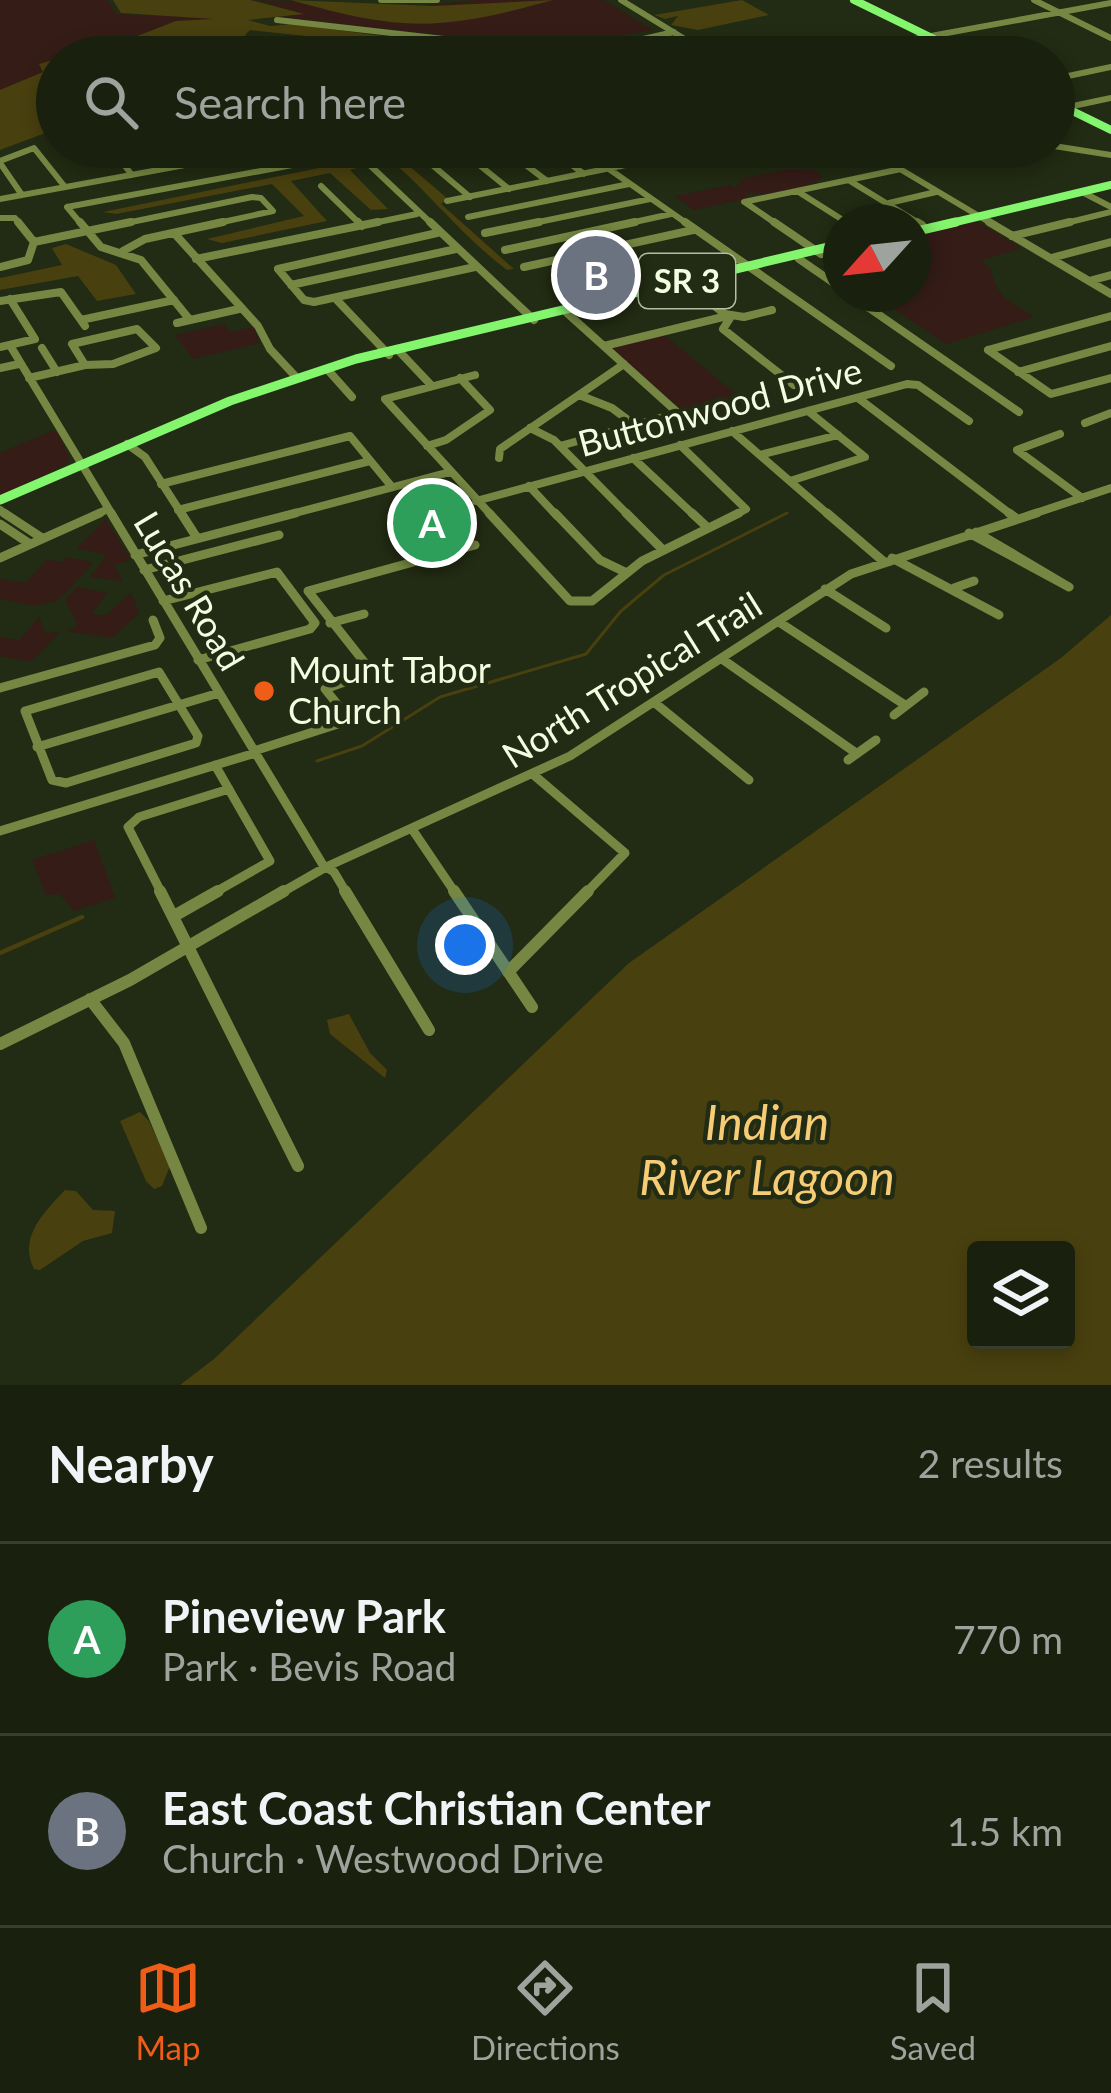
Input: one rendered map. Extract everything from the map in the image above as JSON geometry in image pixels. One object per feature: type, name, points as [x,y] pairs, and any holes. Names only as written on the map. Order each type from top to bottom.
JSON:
[{"type":"main road","points":[[852,2],[924,36]]},
{"type":"main road","points":[[873,11],[924,36]]},
{"type":"main road","points":[[1075,108],[1111,127]]},
{"type":"main road","points":[[1075,111],[1111,127]]},
{"type":"main road","points":[[931,225],[1111,183]]},
{"type":"main road","name":"SR 3","points":[[0,500],[296,377],[823,251]]},
{"type":"main road","name":"SR 3","points":[[533,319],[818,252]]},
{"type":"main road","points":[[55,476],[74,451]]},
{"type":"street","points":[[381,0],[437,0]]},
{"type":"street","points":[[621,0],[681,36]]},
{"type":"street","points":[[1034,0],[1111,38]]},
{"type":"street","points":[[931,36],[1111,3]]},
{"type":"street","points":[[277,20],[420,36]]},
{"type":"street","points":[[658,36],[674,32]]},
{"type":"street","points":[[1075,75],[1111,68]]},
{"type":"street","points":[[1075,105],[1111,98]]},
{"type":"street","points":[[1075,149],[1111,155]]},
{"type":"street","points":[[22,195],[0,162],[36,151]]},
{"type":"street","points":[[50,168],[65,187]]},
{"type":"street","points":[[126,168],[132,175]]},
{"type":"street","points":[[0,199],[168,168]]},
{"type":"street","points":[[190,320],[141,260],[100,247],[67,207],[270,168]]},
{"type":"street","points":[[373,168],[533,319]]},
{"type":"street","points":[[436,168],[470,196]]},
{"type":"street","points":[[483,168],[509,189]]},
{"type":"street","points":[[530,168],[547,181]]},
{"type":"street","points":[[576,168],[584,174]]},
{"type":"street","points":[[447,201],[613,168]]},
{"type":"street","points":[[609,169],[745,267],[758,268],[891,366]]},
{"type":"street","points":[[818,252],[744,202],[901,169],[1111,294]]},
{"type":"street","points":[[115,178],[129,194]]},
{"type":"street","points":[[849,180],[887,203],[936,192]]},
{"type":"street","points":[[468,217],[629,184]]},
{"type":"street","points":[[321,186],[362,226]]},
{"type":"street","points":[[1078,190],[1111,211]]},
{"type":"street","points":[[797,191],[823,207]]},
{"type":"street","points":[[34,242],[254,197],[272,212],[141,240],[123,251]]},
{"type":"street","points":[[485,233],[650,199]]},
{"type":"street","points":[[1013,237],[1111,211]]},
{"type":"street","points":[[196,260],[417,214]]},
{"type":"street","points":[[505,250],[671,214]]},
{"type":"street","points":[[0,218],[12,217],[34,242]]},
{"type":"street","points":[[524,267],[693,230]]},
{"type":"street","points":[[174,233],[258,326],[270,349],[296,377]]},
{"type":"street","points":[[437,233],[278,267],[309,302],[475,267]]},
{"type":"street","points":[[0,267],[28,260],[34,242]]},
{"type":"street","points":[[1051,259],[1111,244]]},
{"type":"street","points":[[291,285],[456,250]]},
{"type":"street","points":[[799,259],[823,276]]},
{"type":"street","points":[[1089,281],[1111,275]]},
{"type":"street","points":[[688,285],[730,320],[723,329],[794,385]]},
{"type":"street","points":[[0,351],[35,339],[5,300],[56,290],[83,323],[174,300]]},
{"type":"street","points":[[335,298],[431,385]]},
{"type":"street","points":[[177,323],[238,309]]},
{"type":"street","points":[[604,346],[726,315],[743,317],[772,310]]},
{"type":"street","points":[[875,312],[1019,412]]},
{"type":"street","points":[[560,446],[678,413],[567,314]]},
{"type":"street","points":[[1111,316],[988,350],[1052,394],[1111,378]]},
{"type":"street","points":[[29,378],[139,357],[156,348],[142,329],[75,342],[86,365]]},
{"type":"street","points":[[42,348],[57,372]]},
{"type":"street","points":[[1017,372],[1108,349]]},
{"type":"street","name":"Lucas Road","points":[[11,350],[429,1030]]},
{"type":"street","points":[[0,368],[19,364]]},
{"type":"street","points":[[499,458],[500,449],[624,364]]},
{"type":"street","points":[[330,368],[352,398]]},
{"type":"street","points":[[475,375],[386,398],[476,501],[581,601],[663,550],[747,507],[680,445]]},
{"type":"street","points":[[427,446],[446,440],[488,412],[460,378]]},
{"type":"street","name":"Buttonwood Drive","points":[[476,501],[913,384],[969,421]]},
{"type":"street","points":[[579,395],[612,408],[636,426]]},
{"type":"street","points":[[858,398],[1016,518]]},
{"type":"street","points":[[790,481],[863,459],[808,411]]},
{"type":"street","points":[[1085,423],[1111,412]]},
{"type":"street","points":[[530,428],[560,446],[663,550]]},
{"type":"street","points":[[732,431],[887,560],[954,588],[999,615]]},
{"type":"street","points":[[1060,434],[1017,450],[1082,498]]},
{"type":"street","points":[[760,455],[838,435]]},
{"type":"street","points":[[161,484],[350,436],[392,487]]},
{"type":"street","points":[[124,446],[148,464],[197,538]]},
{"type":"street","points":[[633,458],[708,528]]},
{"type":"street","points":[[178,510],[370,461]]},
{"type":"street","points":[[135,554],[449,472]]},
{"type":"street","points":[[530,486],[600,560],[625,572]]},
{"type":"street","name":"North Tropical Trail","points":[[0,1044],[190,946],[326,867],[535,776],[656,703],[825,590],[887,560],[1111,488]]},
{"type":"street","points":[[0,558],[108,509]]},
{"type":"street","points":[[0,510],[42,538]]},
{"type":"street","points":[[0,524],[30,544]]},
{"type":"street","points":[[972,532],[1069,587],[1020,560]]},
{"type":"street","points":[[144,570],[279,535]]},
{"type":"street","points":[[0,831],[346,719],[325,689],[372,672],[308,591],[475,545]]},
{"type":"street","points":[[163,602],[277,572],[315,623],[310,629],[199,660]]},
{"type":"street","points":[[954,588],[974,581]]},
{"type":"street","points":[[825,590],[886,628]]},
{"type":"street","points":[[330,623],[364,614]]},
{"type":"street","points":[[0,688],[151,647],[160,638],[153,620]]},
{"type":"street","points":[[778,622],[905,705]]},
{"type":"street","points":[[722,659],[852,756],[876,740]]},
{"type":"street","points":[[159,672],[181,705],[198,740],[58,783],[52,780],[25,711],[159,672]]},
{"type":"street","points":[[894,715],[924,692]]},
{"type":"street","points":[[38,747],[219,693]]},
{"type":"street","points":[[656,703],[749,781]]},
{"type":"street","points":[[174,916],[270,861],[215,765]]},
{"type":"street","points":[[508,972],[625,853],[535,776]]},
{"type":"street","points":[[229,789],[131,822],[130,832],[298,1166]]},
{"type":"street","points":[[412,829],[532,1007]]},
{"type":"street","points":[[90,999],[124,1043],[201,1228]]},
{"type":"shaded area","points":[[0,0],[107,0],[116,14],[215,18],[176,21],[139,36],[36,36],[36,75],[0,90]]},
{"type":"shaded area","points":[[258,0],[421,6],[478,0],[603,0],[653,30],[616,36],[448,36],[282,17],[300,13]]},
{"type":"shaded area","points":[[790,169],[814,170],[823,177],[796,189],[744,193],[749,198],[694,210],[675,196],[730,185],[735,188],[744,178]]},
{"type":"shaded area","points":[[976,221],[1021,248],[980,261],[990,268],[1003,296],[1034,317],[946,344],[899,312],[931,312],[931,229]]},
{"type":"shaded area","points":[[224,324],[230,332],[254,327],[260,343],[193,359],[175,335]]},
{"type":"shaded area","points":[[663,334],[754,409],[698,424],[609,347]]},
{"type":"shaded area","points":[[57,432],[70,458],[67,464],[0,496],[0,453]]},
{"type":"shaded area","points":[[432,493],[477,541],[431,554],[389,505]]},
{"type":"shaded area","points":[[106,519],[131,560],[114,565],[123,581],[90,577],[107,555],[77,548]]},
{"type":"shaded area","points":[[67,557],[93,563],[62,597],[57,591],[60,600],[34,606],[0,599],[0,579],[25,583],[47,560],[62,562]]},
{"type":"shaded area","points":[[77,587],[107,593],[91,614],[105,616],[131,593],[139,613],[112,638],[66,631],[78,626],[65,600]]},
{"type":"shaded area","points":[[39,617],[45,633],[60,632],[31,662],[0,656],[0,637],[20,640]]},
{"type":"shaded area","points":[[94,840],[115,898],[74,911],[60,894],[46,895],[32,860]]},
{"type":"water","points":[[113,0],[250,0],[304,14],[248,20],[270,26],[292,24],[382,36],[250,30],[247,36],[137,36],[176,21],[214,19],[121,13]]},
{"type":"water","points":[[291,0],[433,6],[553,0],[481,18],[422,24],[363,18]]},
{"type":"water","points":[[742,0],[769,15],[698,30],[671,25],[678,16],[654,15]]},
{"type":"water","points":[[36,75],[36,136],[0,150],[0,90]]},
{"type":"water","points":[[319,168],[358,168],[350,170],[388,209],[371,210],[330,173],[291,181],[327,221],[222,243],[207,239],[304,216],[272,184],[116,214],[103,212]]},
{"type":"water","points":[[399,168],[412,168],[448,199],[441,204],[514,269],[507,270]]},
{"type":"water","points":[[66,244],[116,265],[136,294],[97,301],[78,276],[0,290],[0,278],[62,265],[52,248]]},
{"type":"water","name":"Indian River Lagoon","points":[[1111,615],[1111,1385],[180,1385],[214,1359],[629,963],[1061,658]]},
{"type":"water","points":[[349,1014],[370,1053],[387,1070],[385,1078],[330,1034],[327,1020]]},
{"type":"water","points":[[140,1112],[170,1166],[162,1186],[154,1189],[120,1121]]},
{"type":"water","points":[[65,1190],[76,1191],[93,1210],[115,1211],[112,1233],[83,1241],[40,1270],[34,1269],[31,1236]]},
{"type":"waterway","points":[[317,761],[362,746],[440,697],[586,654],[621,611],[664,575],[787,513]]},
{"type":"waterway","points":[[0,953],[82,917]]},
{"type":"place","name":"East Coast Christian Center","points":[[596,275]]},
{"type":"place","name":"Pineview Park","points":[[432,523]]},
{"type":"place","name":"Mount Tabor Church","points":[[264,691]]}]
